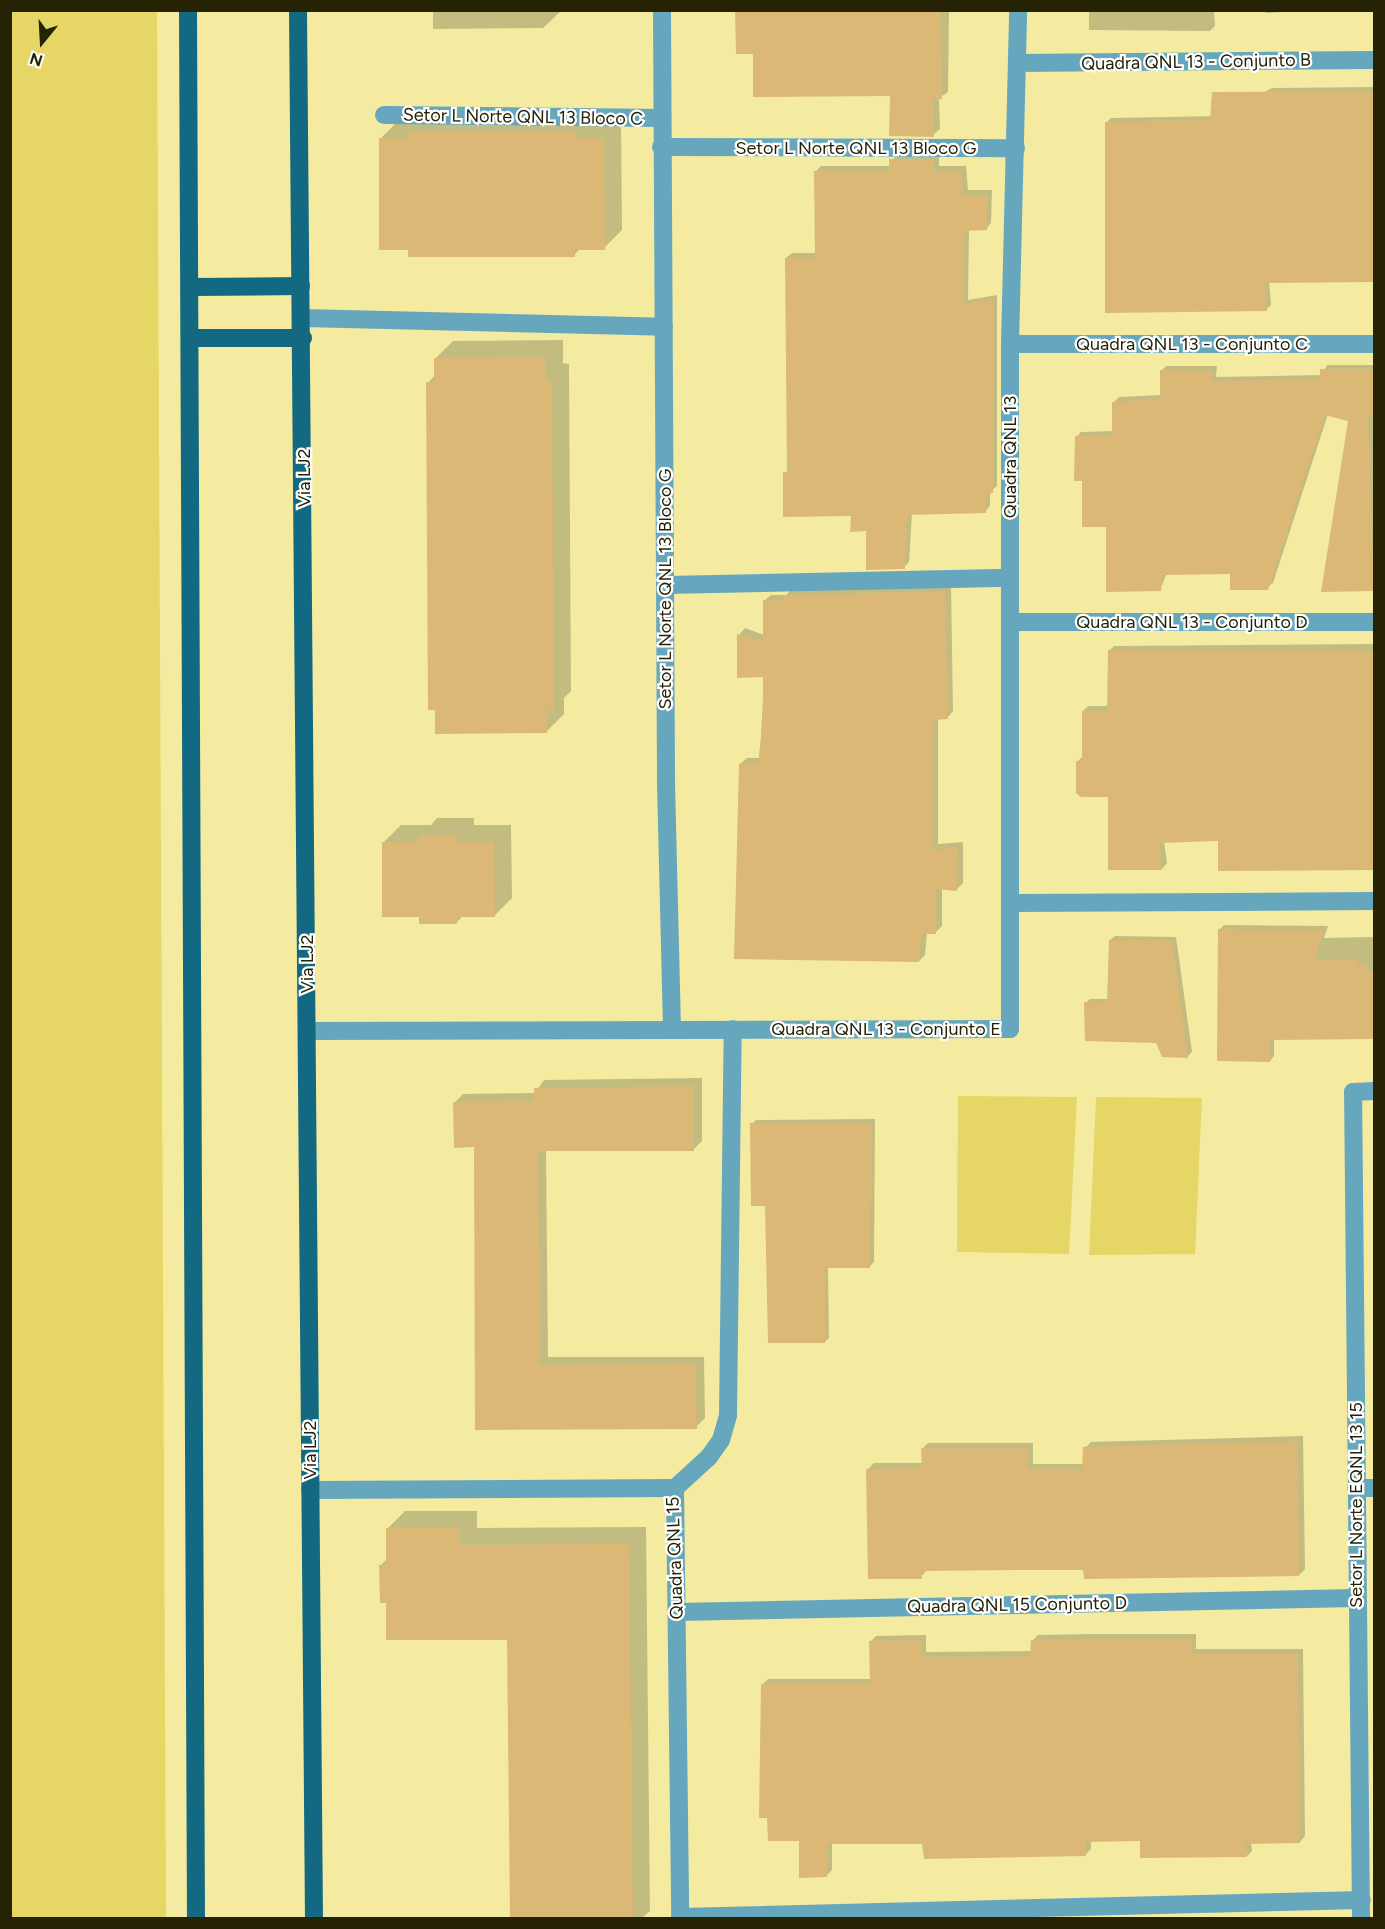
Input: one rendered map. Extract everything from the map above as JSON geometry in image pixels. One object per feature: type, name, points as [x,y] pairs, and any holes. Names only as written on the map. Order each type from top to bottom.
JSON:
[{"type":"main road","points":[[188,10],[192,287],[196,1918]]},
{"type":"main road","name":"Via LJ2","points":[[298,10],[303,318],[314,1918]]},
{"type":"main road","points":[[192,287],[301,286]]},
{"type":"main road","points":[[192,338],[303,338]]},
{"type":"street","name":"Setor L Norte QNL 13 Bloco G","points":[[662,10],[661,147],[672,1030]]},
{"type":"street","name":"Quadra QNL 13","points":[[1010,903],[1010,344],[1018,10]]},
{"type":"street","name":"Quadra QNL 13 - Conjunto B","points":[[1017,63],[1374,60]]},
{"type":"street","name":"Setor L Norte QNL 13 Bloco C","points":[[384,115],[661,118]]},
{"type":"street","name":"Setor L Norte QNL 13 Bloco G","points":[[661,147],[1016,148]]},
{"type":"street","points":[[303,318],[664,327]]},
{"type":"street","name":"Quadra QNL 13 - Conjunto C","points":[[1010,344],[1374,344]]},
{"type":"street","points":[[666,585],[1010,578]]},
{"type":"street","name":"Quadra QNL 13 - Conjunto D","points":[[1010,622],[1374,622]]},
{"type":"street","points":[[1010,903],[1374,901]]},
{"type":"street","name":"Quadra QNL 13 - Conjunto E","points":[[308,1031],[1010,1029],[1010,903]]},
{"type":"street","points":[[675,1488],[709,1457],[721,1440],[728,1416],[733,1029]]},
{"type":"street","name":"Setor L Norte EQNL 13 15","points":[[1361,1918],[1356,1598],[1353,1092],[1374,1091]]},
{"type":"street","name":"Quadra QNL 15","points":[[310,1490],[675,1488],[680,1918]]},
{"type":"street","points":[[1356,1488],[1374,1488]]},
{"type":"street","name":"Quadra QNL 15 Conjunto D","points":[[678,1612],[1356,1598]]},
{"type":"street","points":[[680,1918],[1362,1900]]},
{"type":"shaded area","points":[[11,10],[157,11],[166,1918],[11,1918]]},
{"type":"shaded area","points":[[958,1096],[1077,1097],[1069,1254],[957,1252]]},
{"type":"shaded area","points":[[1096,1097],[1202,1098],[1195,1254],[1089,1255]]},
{"type":"building","points":[[735,10],[940,10],[942,99],[933,100],[934,137],[889,136],[890,96],[753,97],[753,54],[736,54]]},
{"type":"building","points":[[1374,91],[1374,282],[1265,283],[1267,311],[1105,313],[1105,122],[1210,120],[1212,92]]},
{"type":"building","points":[[408,131],[575,131],[575,138],[604,137],[605,250],[575,250],[575,257],[408,257],[408,250],[379,250],[379,138],[408,138]]},
{"type":"building","points":[[889,159],[934,159],[934,171],[961,171],[963,195],[987,195],[987,230],[964,231],[963,304],[993,299],[993,493],[985,494],[986,513],[907,515],[905,569],[866,570],[866,531],[850,532],[851,516],[783,517],[783,472],[787,473],[785,258],[815,258],[814,171],[889,171]]},
{"type":"building","points":[[546,357],[546,380],[552,381],[554,710],[547,710],[547,733],[435,734],[435,710],[428,710],[426,382],[434,382],[434,358]]},
{"type":"building","points":[[1320,369],[1374,369],[1374,417],[1368,417],[1374,591],[1321,592],[1348,421],[1325,415],[1268,590],[1230,590],[1230,574],[1163,575],[1161,591],[1106,592],[1106,527],[1082,527],[1082,481],[1074,481],[1075,436],[1112,436],[1112,402],[1160,399],[1160,370],[1213,371],[1211,381],[1320,379]]},
{"type":"building","points":[[945,591],[948,719],[933,720],[932,850],[957,848],[957,891],[936,889],[936,934],[922,934],[919,962],[734,959],[739,764],[758,764],[763,719],[763,677],[737,678],[737,634],[763,642],[763,600],[784,600],[784,595]]},
{"type":"building","points":[[1108,650],[1374,651],[1374,870],[1218,871],[1218,841],[1159,843],[1162,870],[1108,870],[1108,797],[1081,797],[1076,793],[1076,761],[1082,761],[1082,711],[1107,711]]},
{"type":"building","points":[[418,835],[457,835],[457,842],[494,842],[495,917],[457,917],[457,924],[419,924],[419,917],[382,917],[382,842],[419,842]]},
{"type":"building","points":[[1218,929],[1324,930],[1315,959],[1358,959],[1357,964],[1366,964],[1366,971],[1374,971],[1374,1039],[1270,1040],[1270,1062],[1217,1061]]},
{"type":"building","points":[[1109,940],[1172,940],[1188,1058],[1162,1057],[1156,1043],[1085,1041],[1084,1002],[1107,1002]]},
{"type":"building","points":[[694,1086],[694,1151],[538,1151],[540,1365],[696,1364],[697,1429],[475,1430],[474,1147],[454,1148],[453,1102],[534,1101],[534,1088]]},
{"type":"building","points":[[750,1123],[872,1123],[870,1268],[825,1268],[825,1343],[768,1343],[765,1206],[751,1206]]},
{"type":"building","points":[[1298,1441],[1299,1576],[1084,1579],[1083,1570],[1029,1570],[922,1571],[922,1579],[868,1579],[866,1469],[922,1468],[921,1448],[1027,1448],[1027,1469],[1082,1469],[1083,1447]]},
{"type":"building","points":[[386,1528],[460,1528],[460,1545],[629,1544],[633,1918],[510,1918],[507,1640],[386,1640],[386,1603],[380,1603],[379,1565],[386,1565]]},
{"type":"building","points":[[1191,1639],[1191,1654],[1298,1654],[1300,1843],[1245,1844],[1247,1857],[1140,1858],[1140,1841],[1086,1842],[1086,1856],[924,1859],[922,1844],[827,1844],[827,1877],[799,1878],[799,1841],[768,1841],[767,1818],[759,1818],[761,1684],[870,1684],[869,1641],[922,1640],[921,1657],[1003,1657],[1030,1656],[1031,1640]]}]
